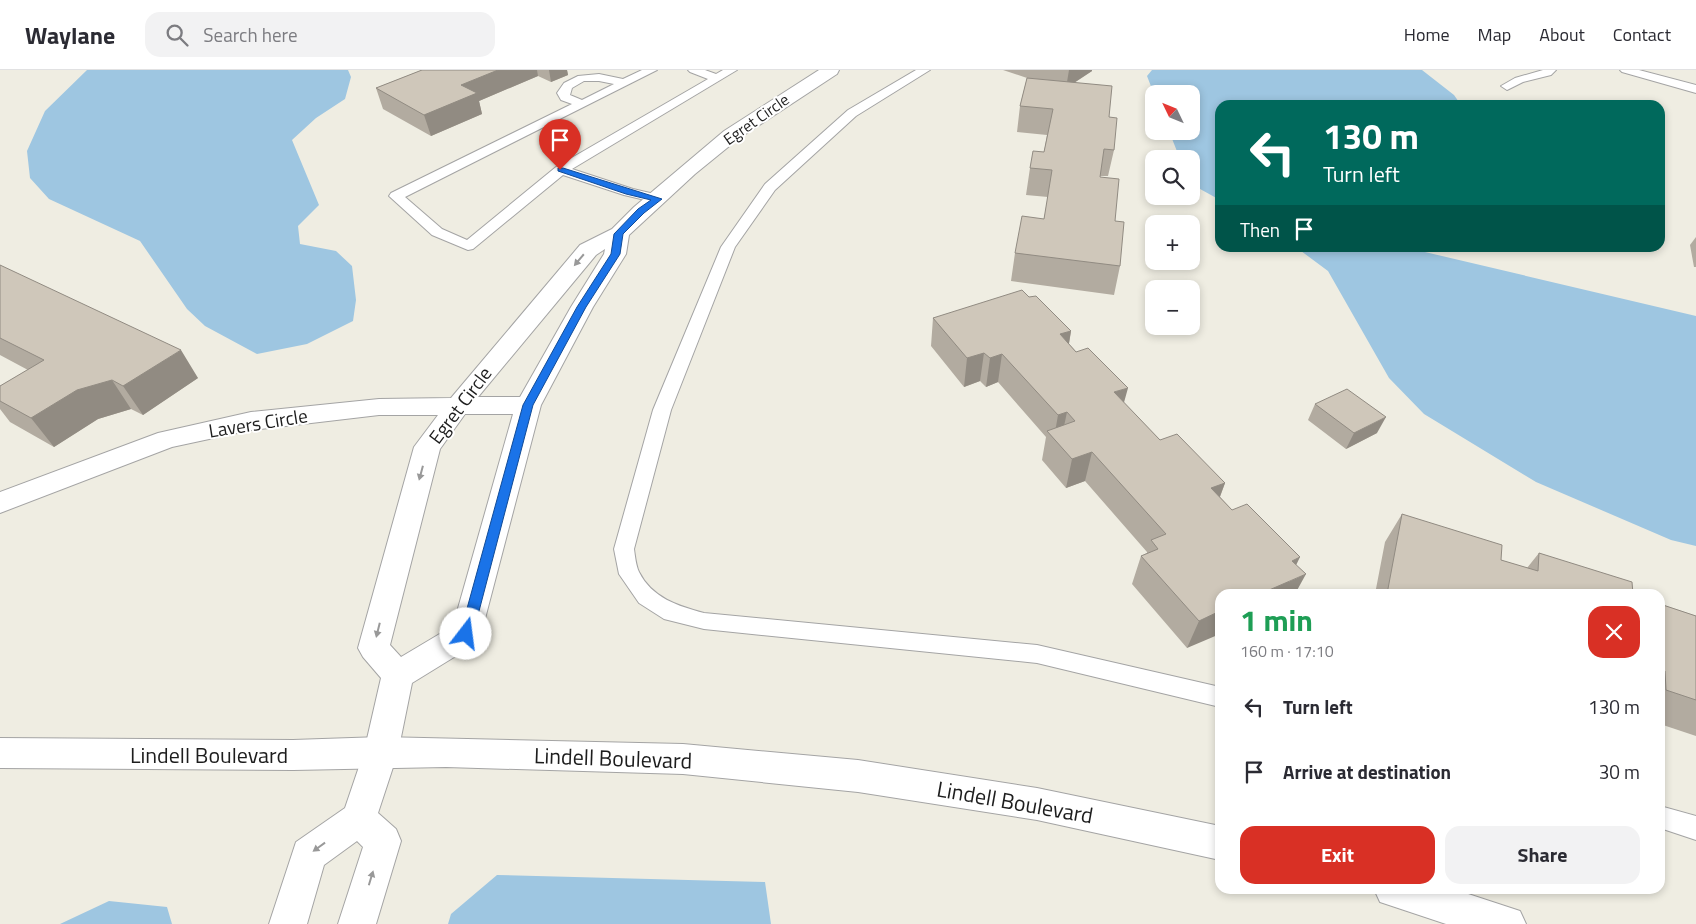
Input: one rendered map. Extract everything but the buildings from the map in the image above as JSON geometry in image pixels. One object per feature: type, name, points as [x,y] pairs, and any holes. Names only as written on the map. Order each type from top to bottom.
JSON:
[{"type":"street","name":"Egret Circle","points":[[619,234],[615,254],[582,307],[528,405],[466,634],[398,675],[374,648],[428,447],[478,380],[588,250],[619,234],[641,211],[658,199],[731,135],[831,70]]},
{"type":"street","name":"Lavers Circle","points":[[0,503],[167,440],[251,421],[379,407],[528,405]]},
{"type":"street","points":[[288,924],[309,854],[358,819],[381,752],[398,675]]},
{"type":"street","name":"Lindell Boulevard","points":[[0,753],[293,755],[446,752],[683,759],[858,776],[1037,804],[1215,842]]},
{"type":"street","points":[[357,924],[383,841],[358,819]]},
{"type":"street","points":[[1412,894],[1507,924]]},
{"type":"lane","points":[[651,70],[396,196],[437,232],[468,246],[560,170],[731,70]]},
{"type":"lane","points":[[694,70],[717,78]]},
{"type":"lane","points":[[924,70],[852,113],[784,174],[770,187],[728,247],[662,410],[624,549],[629,574],[646,596],[671,613],[704,621],[1037,654],[1215,696]]},
{"type":"lane","points":[[1507,86],[1518,80],[1547,73],[1550,70]]},
{"type":"lane","points":[[1626,70],[1696,89]]},
{"type":"lane","points":[[582,104],[565,97],[563,93],[570,84],[598,77],[624,84]]},
{"type":"lane","points":[[560,170],[629,192],[658,199]]},
{"type":"lane","points":[[1665,819],[1696,828]]},
{"type":"water","points":[[87,70],[348,70],[351,77],[345,99],[316,118],[292,140],[319,205],[298,226],[300,244],[336,251],[352,266],[356,300],[353,321],[307,344],[257,354],[205,326],[187,309],[140,241],[49,199],[30,178],[27,151],[45,111]]},
{"type":"water","points":[[1152,70],[1422,70],[1454,95],[1458,100],[1215,100],[1215,197],[1200,189],[1200,150],[1176,150],[1173,140],[1200,140],[1200,85],[1150,85],[1147,76]]},
{"type":"water","points":[[1302,252],[1425,252],[1696,316],[1696,546],[1671,540],[1536,482],[1424,414],[1389,378],[1328,271]]},
{"type":"water","points":[[497,875],[765,882],[771,924],[448,924],[451,914]]},
{"type":"water","points":[[109,901],[167,907],[172,924],[60,924]]},
{"type":"route","points":[[466,634],[528,405],[582,307],[615,254],[619,234],[641,211],[658,199],[629,192],[560,170]]}]
